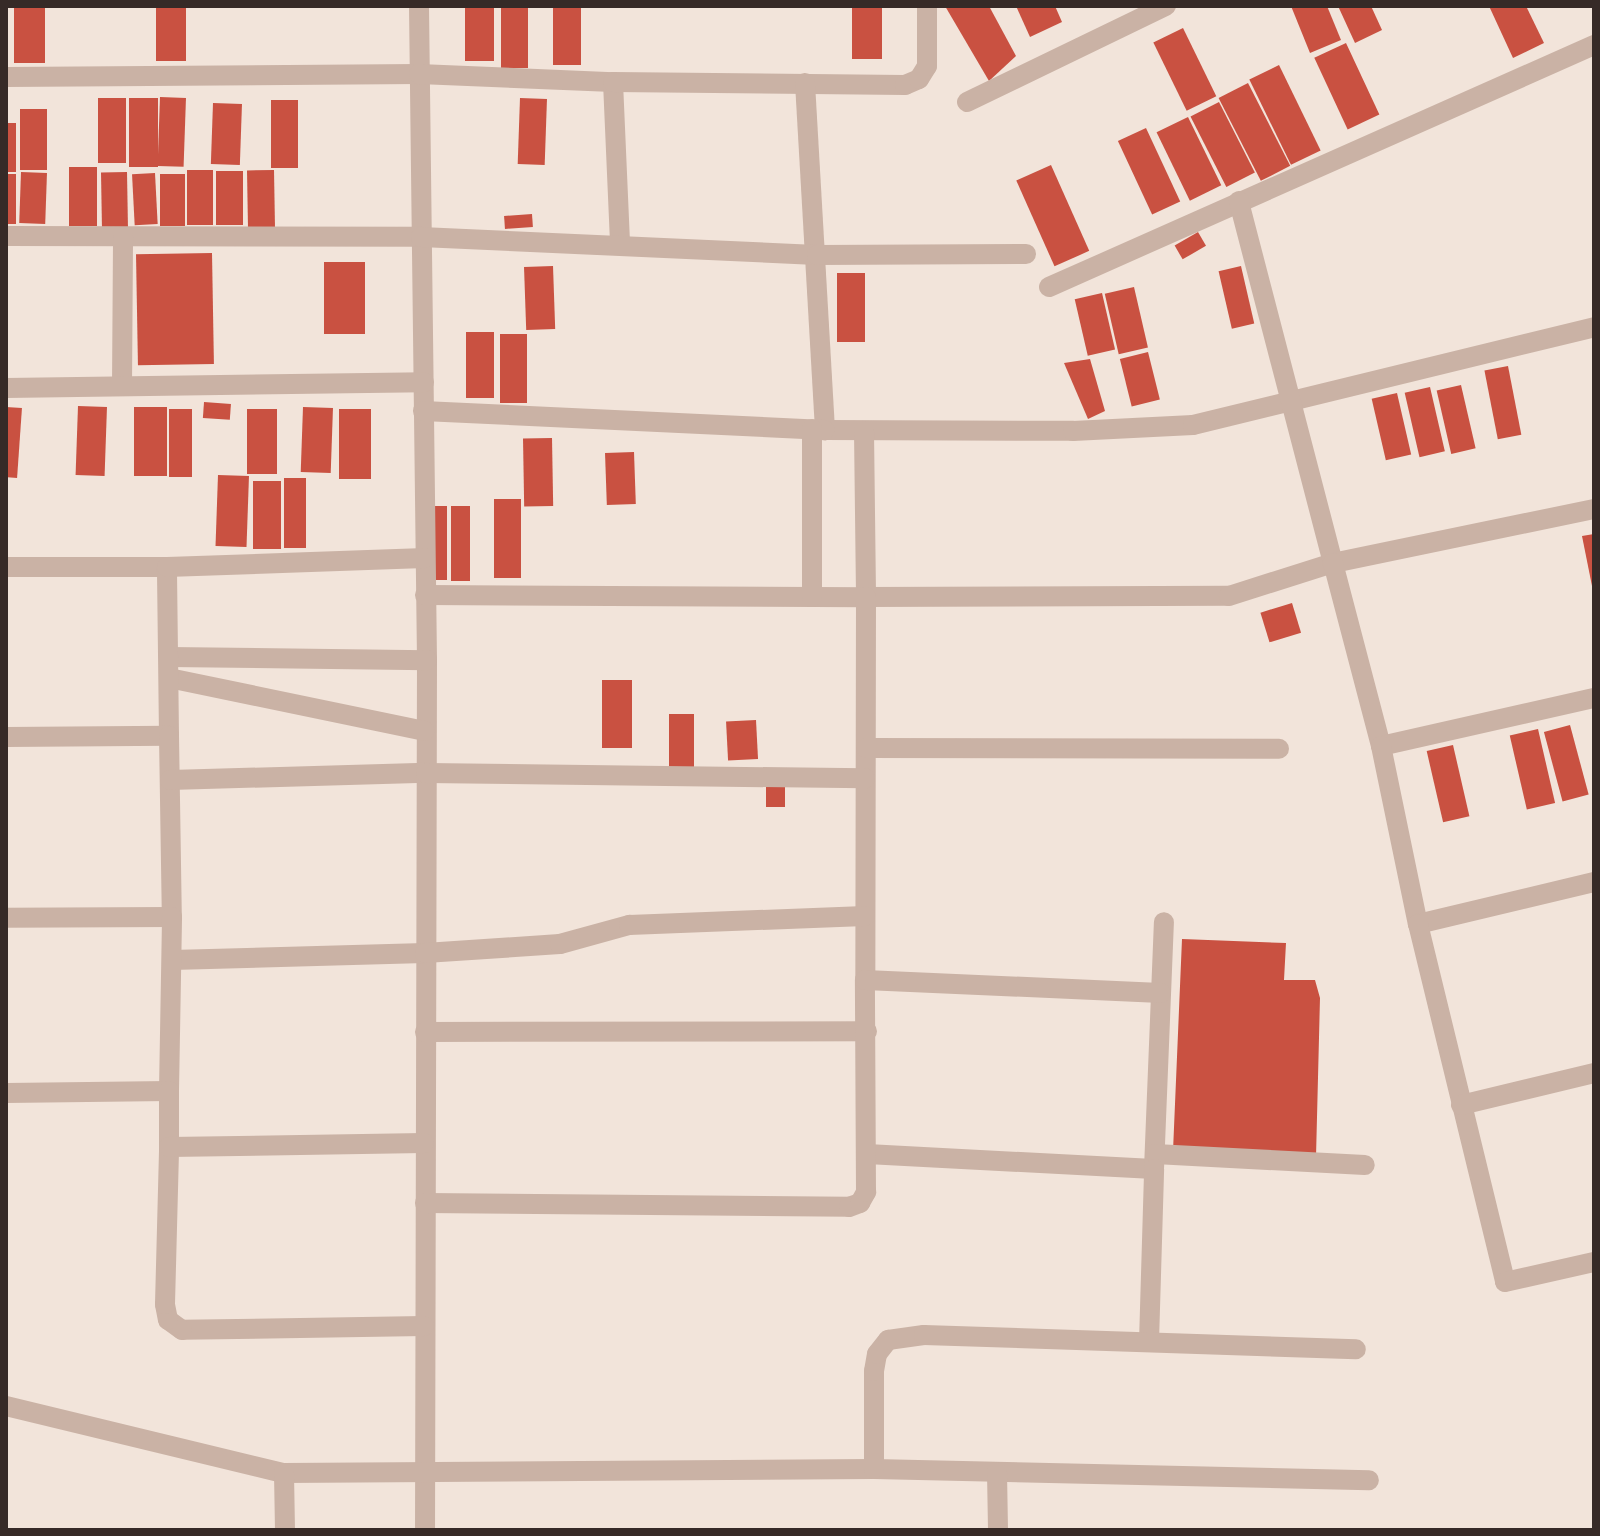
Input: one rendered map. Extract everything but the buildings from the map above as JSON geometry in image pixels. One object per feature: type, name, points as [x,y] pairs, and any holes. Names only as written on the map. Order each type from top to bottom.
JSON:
[{"type":"street","points":[[419,6],[427,660],[425,1530]]},
{"type":"street","points":[[6,77],[419,74],[613,82],[905,85],[919,79],[927,66],[927,6]]},
{"type":"street","points":[[967,102],[1166,6]]},
{"type":"street","points":[[1049,287],[1594,45]]},
{"type":"street","points":[[613,82],[620,245]]},
{"type":"street","points":[[805,83],[817,255],[819,430],[812,597]]},
{"type":"street","points":[[1239,201],[1381,746],[1418,924],[1505,1282],[1594,1262]]},
{"type":"street","points":[[6,236],[421,237],[817,255],[1026,254]]},
{"type":"street","points":[[122,386],[123,237]]},
{"type":"street","points":[[423,411],[864,431],[1073,431],[1193,425],[1594,327]]},
{"type":"street","points":[[6,388],[424,382]]},
{"type":"street","points":[[425,1203],[849,1207],[860,1203],[866,1192],[867,1154],[864,431]]},
{"type":"street","points":[[425,595],[1229,596],[1333,563],[1594,509]]},
{"type":"street","points":[[6,567],[167,567],[425,558]]},
{"type":"street","points":[[167,567],[172,917],[165,1304],[168,1320],[182,1330],[424,1326]]},
{"type":"street","points":[[169,657],[427,660]]},
{"type":"street","points":[[169,678],[425,731]]},
{"type":"street","points":[[1381,746],[1594,698]]},
{"type":"street","points":[[6,737],[169,736]]},
{"type":"street","points":[[866,748],[1279,749]]},
{"type":"street","points":[[170,780],[426,773],[865,778]]},
{"type":"street","points":[[1418,924],[1594,882]]},
{"type":"street","points":[[172,960],[425,953],[560,944],[629,925],[865,916]]},
{"type":"street","points":[[6,918],[172,917]]},
{"type":"street","points":[[1149,1342],[1164,922]]},
{"type":"street","points":[[865,980],[1161,993]]},
{"type":"street","points":[[425,1032],[867,1031]]},
{"type":"street","points":[[1461,1105],[1594,1073]]},
{"type":"street","points":[[6,1093],[169,1091]]},
{"type":"street","points":[[169,1147],[424,1143]]},
{"type":"street","points":[[867,1154],[1365,1165]]},
{"type":"street","points":[[874,1469],[874,1371],[877,1354],[888,1340],[924,1335],[1356,1349]]},
{"type":"street","points":[[6,1406],[284,1473],[874,1469],[1369,1480]]},
{"type":"street","points":[[997,1472],[998,1530]]},
{"type":"street","points":[[284,1473],[285,1530]]}]
